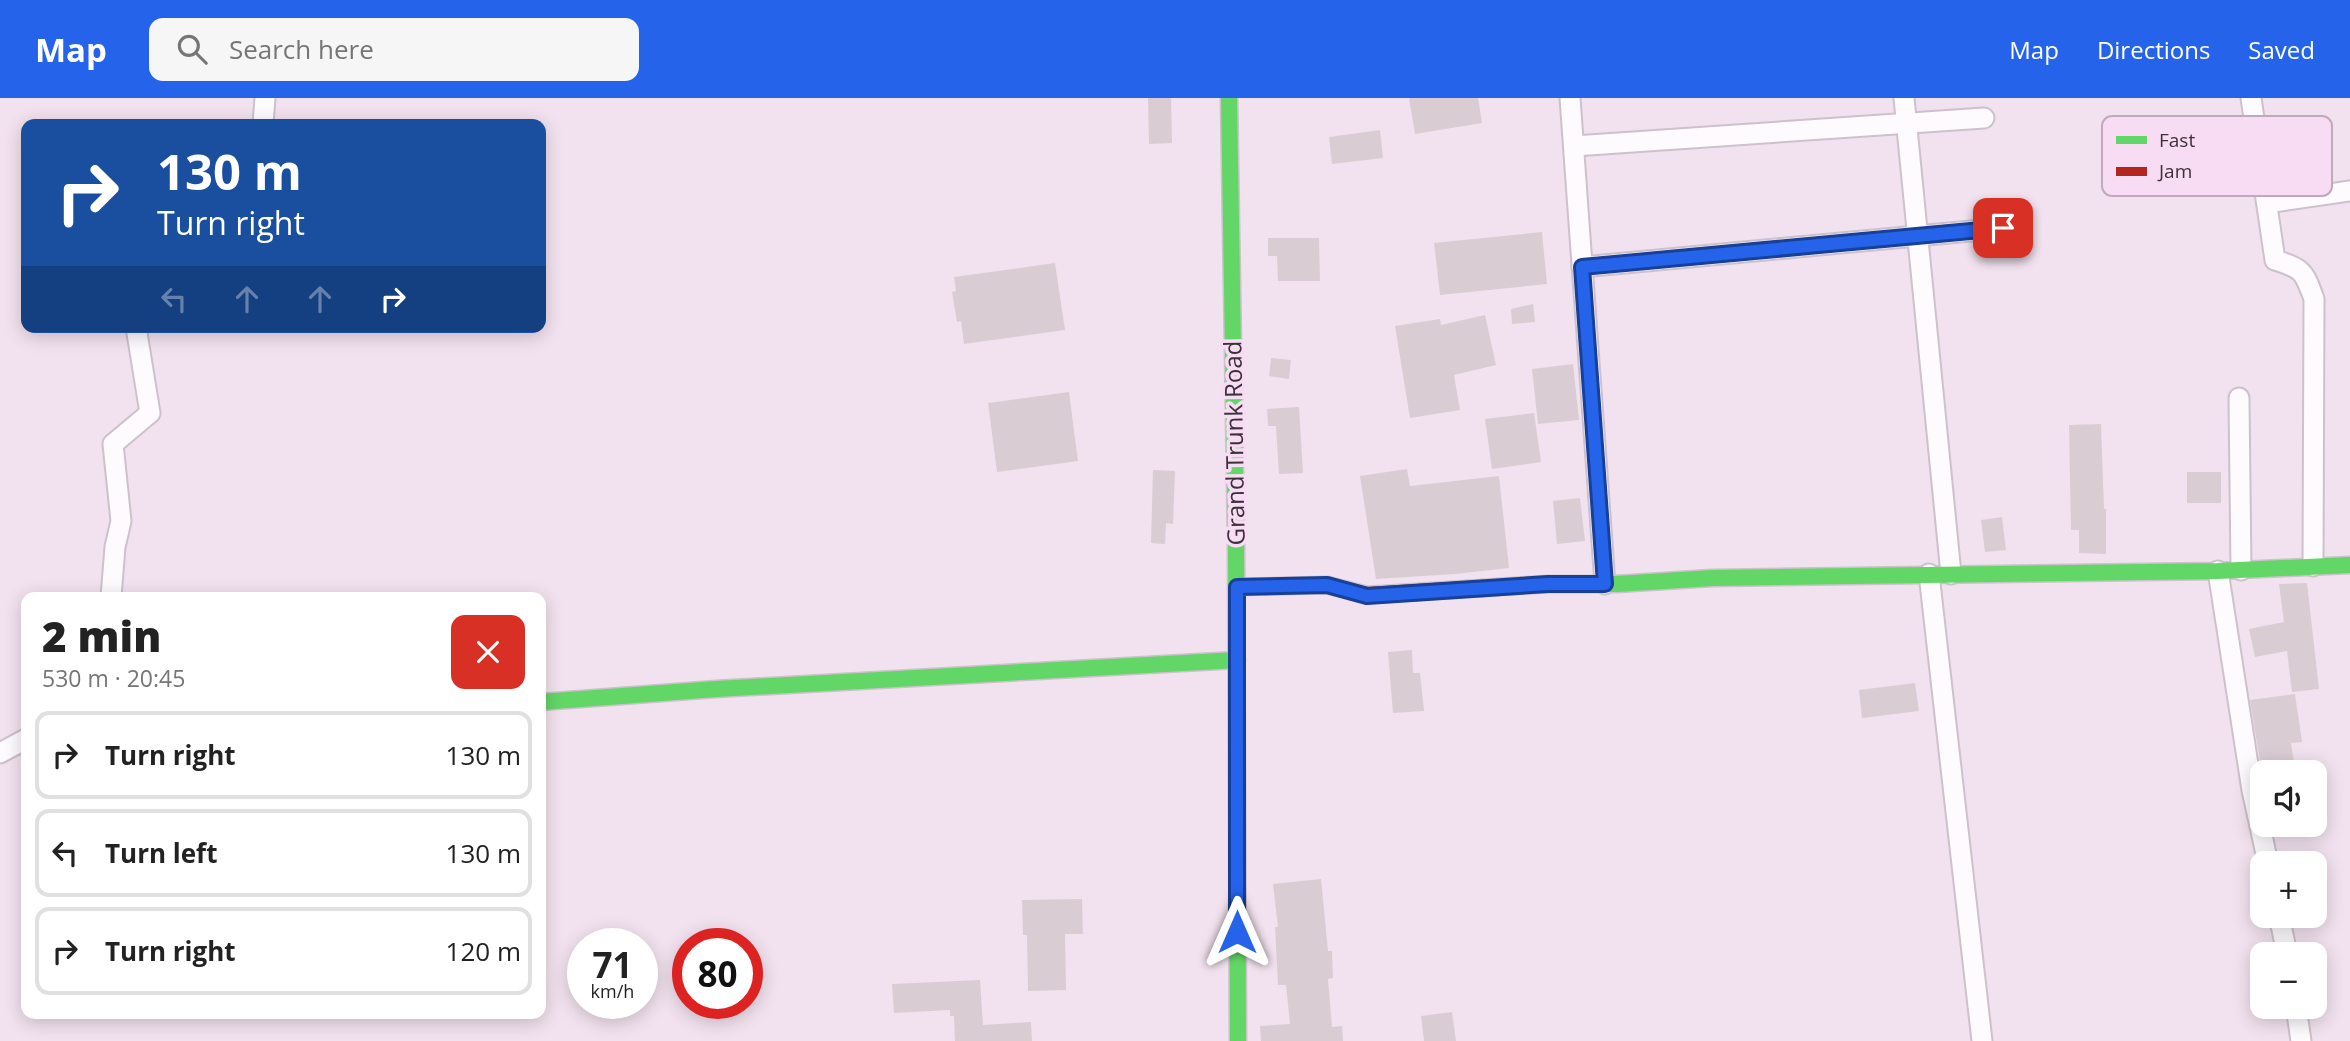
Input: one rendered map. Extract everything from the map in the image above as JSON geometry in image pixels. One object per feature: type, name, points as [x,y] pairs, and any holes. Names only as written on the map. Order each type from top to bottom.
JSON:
[{"type":"main road","name":"Grand Trunk Road","points":[[1229,98],[1237,587],[1238,1041]]},
{"type":"main road","points":[[1237,587],[1327,585],[1367,596],[1548,584],[1712,578],[2241,570],[2350,565]]},
{"type":"main road","points":[[546,702],[716,688],[1237,660]]},
{"type":"street","points":[[263,119],[265,98]]},
{"type":"street","points":[[1570,98],[1605,584]]},
{"type":"street","points":[[1904,98],[1951,574]]},
{"type":"street","points":[[2251,98],[2254,116]]},
{"type":"street","points":[[1574,146],[1984,118]]},
{"type":"street","points":[[2332,193],[2350,191]]},
{"type":"street","points":[[2266,196],[2275,260],[2297,267],[2307,279],[2314,299],[2313,566]]},
{"type":"street","points":[[2267,202],[2312,196]]},
{"type":"street","points":[[1582,267],[2003,228]]},
{"type":"street","points":[[111,592],[115,547],[121,522],[113,444],[150,413],[137,333]]},
{"type":"street","points":[[2239,397],[2241,570]]},
{"type":"street","points":[[2218,570],[2252,790],[2265,851]]},
{"type":"street","points":[[1929,574],[1982,1041]]},
{"type":"street","points":[[0,753],[21,742]]},
{"type":"street","points":[[2298,1019],[2301,1041]]},
{"type":"building","points":[[1148,98],[1171,98],[1172,143],[1149,144]]},
{"type":"building","points":[[1409,98],[1478,98],[1482,123],[1415,134]]},
{"type":"building","points":[[1380,130],[1383,158],[1332,164],[1329,137]]},
{"type":"building","points":[[1542,232],[1547,284],[1440,295],[1434,243]]},
{"type":"building","points":[[1268,238],[1319,238],[1320,281],[1278,281],[1277,256],[1268,256]]},
{"type":"building","points":[[1055,263],[1065,330],[964,344],[961,321],[957,322],[952,292],[956,291],[954,277]]},
{"type":"building","points":[[1533,304],[1535,322],[1512,324],[1511,309]]},
{"type":"building","points":[[1485,315],[1496,365],[1454,375],[1460,410],[1410,418],[1395,326],[1440,319],[1441,325]]},
{"type":"building","points":[[1271,358],[1291,360],[1289,379],[1269,376]]},
{"type":"building","points":[[1573,364],[1579,420],[1538,424],[1532,369]]},
{"type":"building","points":[[1069,392],[1078,461],[997,472],[988,403]]},
{"type":"building","points":[[1299,407],[1303,473],[1279,474],[1276,426],[1268,426],[1267,409]]},
{"type":"building","points":[[1534,413],[1541,462],[1492,469],[1485,419]]},
{"type":"building","points":[[2101,424],[2106,554],[2079,553],[2079,530],[2071,530],[2069,425]]},
{"type":"building","points":[[1407,469],[1410,486],[1499,476],[1509,568],[1376,579],[1360,476]]},
{"type":"building","points":[[1153,470],[1175,471],[1173,524],[1166,523],[1165,544],[1151,543]]},
{"type":"building","points":[[2187,472],[2221,472],[2221,503],[2187,503]]},
{"type":"building","points":[[1580,498],[1585,541],[1557,544],[1553,501]]},
{"type":"building","points":[[2002,517],[2006,550],[1985,552],[1981,520]]},
{"type":"building","points":[[2307,583],[2319,689],[2292,692],[2287,651],[2255,657],[2249,629],[2284,622],[2279,584]]},
{"type":"building","points":[[1412,650],[1413,673],[1420,673],[1424,711],[1393,713],[1388,652]]},
{"type":"building","points":[[1915,683],[1919,711],[1862,718],[1859,690]]},
{"type":"building","points":[[2295,694],[2302,742],[2291,743],[2294,760],[2260,760],[2250,700]]},
{"type":"building","points":[[1321,879],[1328,951],[1332,951],[1333,978],[1328,979],[1332,1027],[1342,1026],[1343,1041],[1261,1041],[1260,1026],[1290,1024],[1286,985],[1278,985],[1275,927],[1278,927],[1273,884]]},
{"type":"building","points":[[1082,899],[1083,934],[1065,934],[1066,990],[1028,991],[1027,935],[1023,935],[1022,900]]},
{"type":"building","points":[[980,980],[983,1025],[1031,1022],[1032,1041],[955,1041],[954,1016],[950,1016],[950,1010],[894,1013],[892,984]]},
{"type":"building","points":[[1452,1012],[1456,1041],[1424,1041],[1421,1016]]},
{"type":"traffic: fast","points":[[1229,98],[1236,539],[1238,1041]]},
{"type":"traffic: fast","points":[[1482,588],[1712,578],[2218,571],[2350,565]]},
{"type":"traffic: fast","points":[[546,702],[716,689],[1237,660]]},
{"type":"traffic: jam","points":[[1237,587],[1327,585],[1367,595],[1482,588]]},
{"type":"route","points":[[1237,932],[1237,587],[1327,585],[1367,596],[1548,584],[1605,584],[1582,267],[2003,228]]}]
